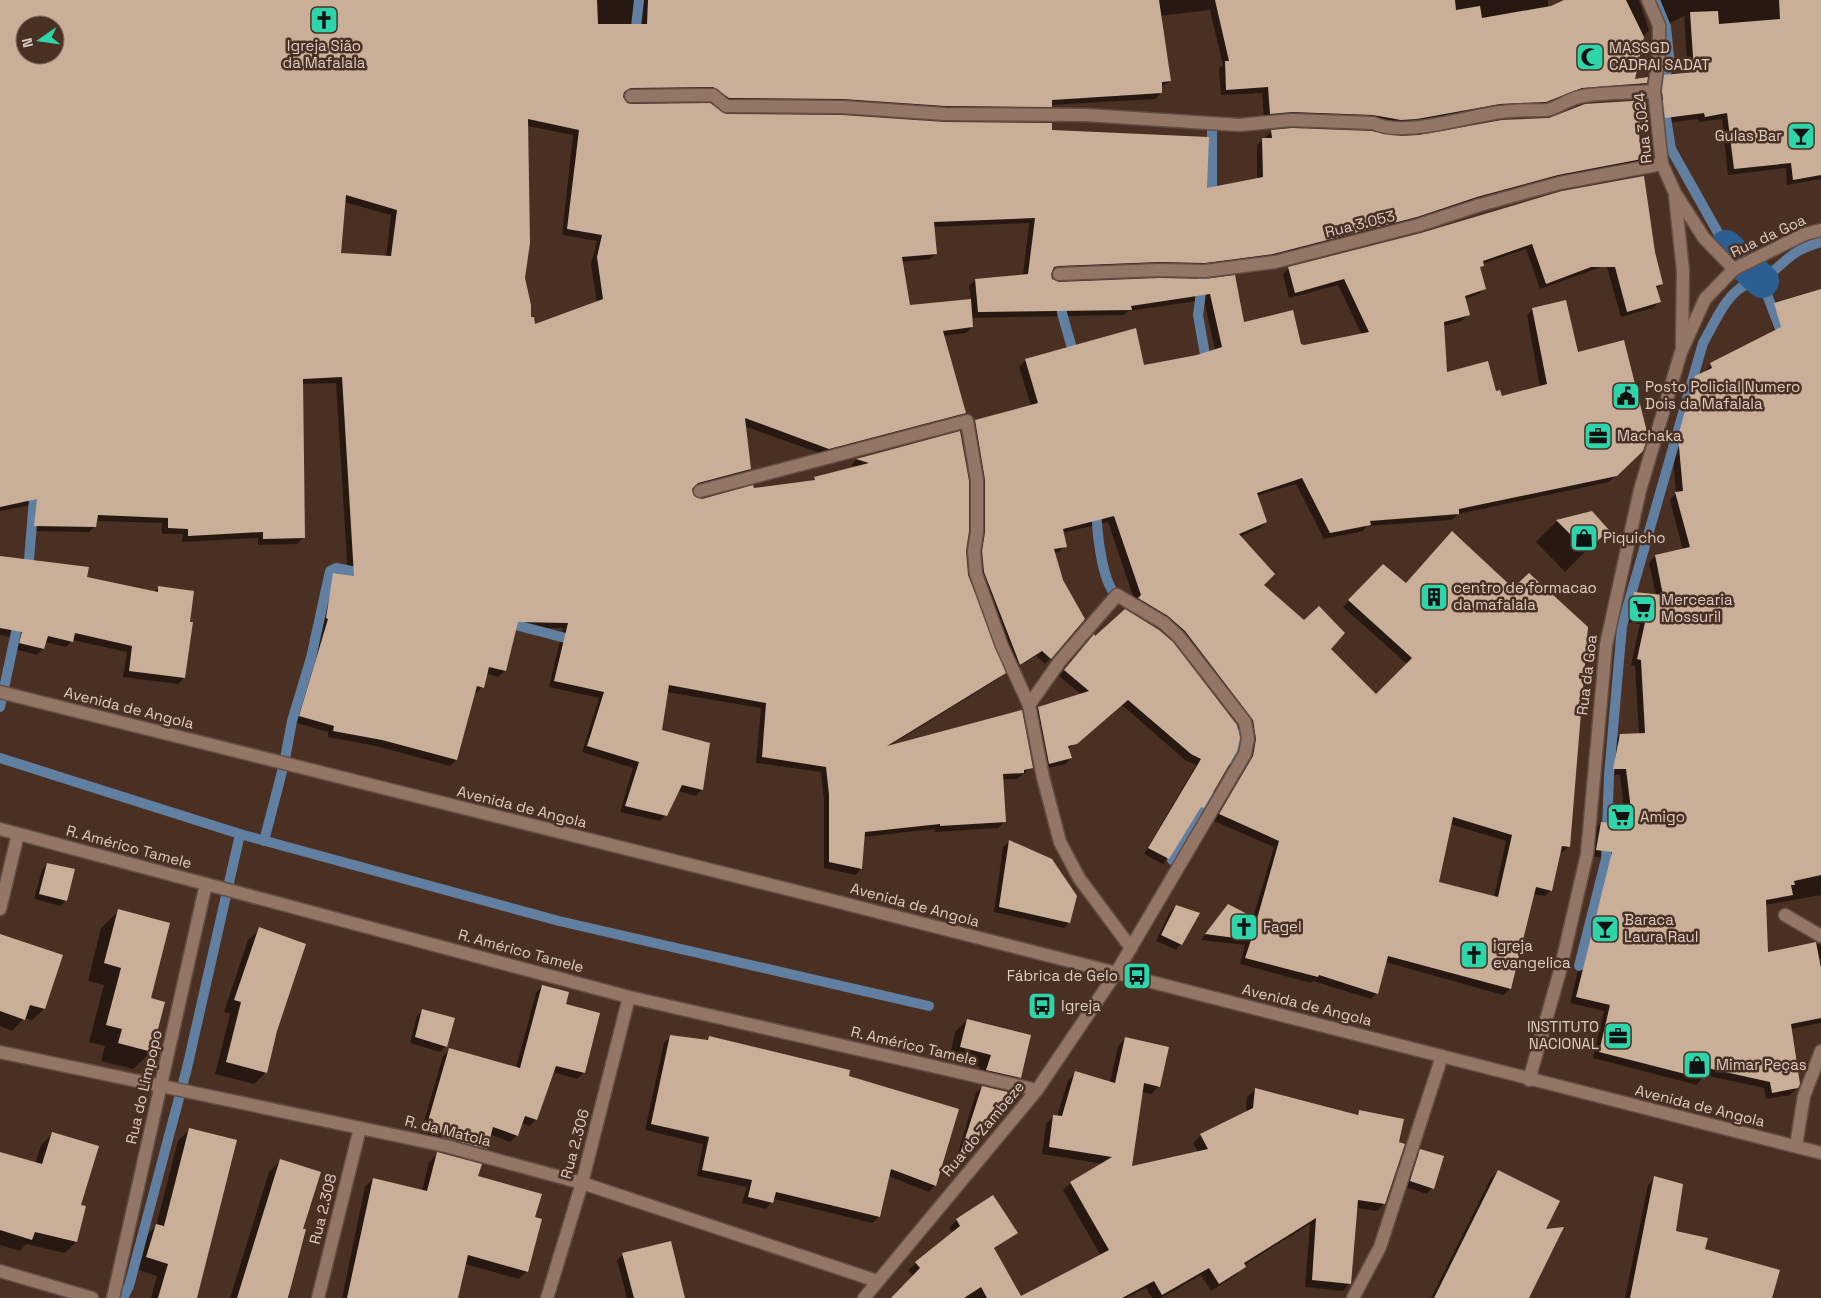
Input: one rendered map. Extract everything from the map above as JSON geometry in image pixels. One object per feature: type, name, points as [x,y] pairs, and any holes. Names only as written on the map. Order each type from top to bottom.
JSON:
[{"type":"street","name":"Rua 3.024","points":[[1648,0],[1659,25],[1659,54],[1654,90],[1662,164],[1675,193],[1704,238],[1734,269]]},
{"type":"street","points":[[631,96],[713,95],[726,106],[842,107],[945,114],[1086,115],[1239,125],[1300,120],[1373,123],[1384,128],[1439,124],[1501,112],[1547,110],[1554,108],[1565,100],[1584,96],[1654,90]]},
{"type":"street","name":"Rua 3.053","points":[[1059,274],[1159,270],[1205,271],[1275,262],[1419,225],[1480,205],[1560,183],[1662,164]]},
{"type":"street","name":"Rua 3.024","points":[[1675,193],[1683,271],[1681,352]]},
{"type":"street","name":"Rua da Goa","points":[[1529,1080],[1560,972],[1587,854],[1606,644],[1640,490],[1681,352],[1705,299],[1734,269],[1790,242],[1821,230]]},
{"type":"street","points":[[700,492],[967,420],[977,480],[977,532],[974,551],[976,574],[1002,646],[1029,705],[1043,777],[1060,842],[1079,878],[1131,948]]},
{"type":"street","name":"Rua do Zambeze","points":[[864,1298],[1037,1090],[1116,973],[1245,754],[1248,738],[1244,722],[1169,627],[1117,595],[1060,661],[1029,705]]},
{"type":"street","name":"Avenida de Angola","points":[[0,692],[1821,1153]]},
{"type":"street","name":"R. Américo Tamele","points":[[0,829],[629,997],[1037,1090]]},
{"type":"street","points":[[0,909],[18,834]]},
{"type":"street","name":"Rua do Limpopo","points":[[113,1298],[206,884]]},
{"type":"street","points":[[1785,915],[1821,936]]},
{"type":"street","name":"Rua 2.306","points":[[547,1298],[582,1183],[629,997]]},
{"type":"street","points":[[1796,1146],[1804,1096],[1821,1051]]},
{"type":"street","name":"R. da Matola","points":[[0,1052],[446,1146],[582,1183],[877,1281]]},
{"type":"street","points":[[1353,1298],[1380,1247],[1442,1056]]},
{"type":"street","name":"Rua 2.308","points":[[318,1298],[360,1128]]},
{"type":"street","points":[[0,1271],[92,1298]]},
{"type":"building","points":[[0,0],[597,0],[598,24],[647,24],[648,0],[1159,0],[1171,81],[1162,82],[1162,93],[1052,100],[1052,107],[945,106],[843,99],[729,98],[713,87],[631,88],[624,92],[623,97],[627,103],[631,104],[710,103],[726,114],[842,115],[945,122],[1052,123],[1052,130],[1209,137],[1207,188],[1263,177],[1262,138],[1272,138],[1271,130],[1292,128],[1372,131],[1401,136],[1419,135],[1502,120],[1549,118],[1585,104],[1647,100],[1649,121],[1640,122],[1640,126],[1638,126],[1642,159],[1558,175],[1477,197],[1417,217],[1273,254],[1205,263],[1159,262],[1059,266],[1054,267],[1051,274],[1052,279],[1059,282],[1159,278],[1205,279],[1235,275],[1244,322],[1293,310],[1301,344],[1304,345],[1369,332],[1344,279],[1295,293],[1288,267],[1421,233],[1562,191],[1644,176],[1655,252],[1663,284],[1656,286],[1661,302],[1627,312],[1615,267],[1591,267],[1546,284],[1532,244],[1483,261],[1484,266],[1480,267],[1486,289],[1465,296],[1470,315],[1444,322],[1447,372],[1488,361],[1496,391],[1500,390],[1502,396],[1547,384],[1532,308],[1566,300],[1578,352],[1624,340],[1648,436],[1643,451],[1617,476],[1459,509],[1459,514],[1370,521],[1371,525],[1330,533],[1302,478],[1257,493],[1267,522],[1239,534],[1275,574],[1264,585],[1304,620],[1319,606],[1345,633],[1331,649],[1376,694],[1412,658],[1348,600],[1383,564],[1406,583],[1452,531],[1513,588],[1529,573],[1588,627],[1570,847],[1562,846],[1552,891],[1536,887],[1511,989],[1388,956],[1378,994],[1319,975],[1318,977],[1245,958],[1251,940],[1205,934],[1228,904],[1257,919],[1279,841],[1219,814],[1253,756],[1256,739],[1253,720],[1185,631],[1168,616],[1138,598],[1141,595],[1114,516],[1063,529],[1067,547],[1054,549],[1063,580],[1085,619],[1051,659],[1042,651],[1020,665],[984,572],[982,551],[985,532],[985,480],[975,420],[1038,403],[1025,359],[1136,328],[1144,365],[1197,355],[1222,347],[1210,294],[1131,306],[1132,310],[978,312],[975,279],[1028,274],[1035,218],[934,222],[937,254],[902,257],[910,305],[971,299],[973,327],[943,331],[966,413],[829,449],[745,418],[751,469],[698,483],[692,489],[694,496],[702,499],[753,485],[754,488],[815,480],[814,477],[869,463],[856,459],[960,431],[969,481],[969,531],[966,551],[968,575],[1006,673],[887,746],[1022,710],[1033,768],[1024,770],[1024,773],[1003,774],[1006,822],[940,826],[940,824],[865,832],[862,869],[829,862],[829,794],[826,767],[762,757],[766,703],[669,685],[662,730],[710,743],[703,790],[682,785],[667,816],[625,806],[639,762],[587,746],[604,692],[554,681],[568,623],[518,622],[506,671],[489,667],[484,688],[477,686],[457,760],[382,740],[333,731],[334,726],[299,716],[328,619],[326,618],[333,573],[354,576],[342,377],[303,379],[305,538],[263,539],[263,532],[188,536],[188,529],[168,528],[168,518],[98,515],[96,527],[34,526],[37,499],[0,507]],"holes":[[[528,119],[579,130],[567,229],[602,235],[597,257],[603,299],[535,324],[534,317],[531,317],[531,305],[525,278],[530,243]],[[346,195],[397,210],[391,256],[341,253]],[[1453,817],[1512,835],[1498,897],[1439,882]]]},
{"type":"building","points":[[1215,0],[1455,0],[1456,10],[1480,6],[1482,18],[1551,6],[1564,0],[1626,0],[1644,37],[1635,79],[1648,77],[1647,83],[1582,88],[1546,102],[1500,104],[1417,119],[1401,120],[1373,115],[1292,112],[1270,114],[1268,87],[1226,90],[1225,61],[1229,61]]},
{"type":"building","points":[[1779,0],[1821,0],[1821,175],[1793,180],[1791,163],[1734,169],[1727,113],[1705,117],[1704,113],[1665,118],[1662,91],[1664,75],[1694,72],[1690,12],[1718,11],[1719,24],[1780,19]]},
{"type":"building","points":[[1821,289],[1821,875],[1794,881],[1795,885],[1791,885],[1793,895],[1766,900],[1768,952],[1816,942],[1821,968],[1821,1018],[1791,1024],[1800,1084],[1798,1088],[1772,1093],[1770,1082],[1707,1068],[1705,1079],[1599,1052],[1610,1005],[1576,997],[1612,852],[1596,850],[1601,822],[1633,826],[1626,769],[1613,769],[1620,734],[1645,733],[1641,660],[1637,659],[1646,618],[1632,616],[1634,592],[1663,595],[1655,555],[1690,547],[1675,492],[1683,491],[1678,436],[1695,376],[1712,368],[1710,363],[1781,327],[1774,303]]},
{"type":"building","points":[[1592,511],[1609,530],[1587,551],[1556,520]]},
{"type":"building","points":[[0,556],[89,567],[87,577],[158,592],[158,586],[194,591],[190,622],[193,622],[185,678],[129,671],[132,646],[75,633],[73,642],[48,636],[44,649],[19,643],[22,632],[0,628]]},
{"type":"building","points":[[1125,609],[1159,630],[1173,642],[1237,725],[1240,738],[1237,751],[1204,808],[1201,807],[1169,859],[1148,848],[1201,759],[1191,754],[1128,700],[1077,744],[1068,746],[1072,758],[1049,764],[1038,707],[1089,691],[1064,670],[1094,634],[1095,636]]},
{"type":"building","points":[[1009,840],[1052,859],[1077,896],[1070,923],[999,907]]},
{"type":"building","points":[[47,863],[75,869],[67,901],[39,894]]},
{"type":"building","points":[[1176,905],[1200,913],[1182,945],[1161,935]]},
{"type":"building","points":[[118,909],[170,923],[151,998],[165,1002],[152,1052],[118,1043],[122,1029],[106,1025],[121,968],[104,963]]},
{"type":"building","points":[[259,927],[306,944],[277,1031],[267,1073],[226,1062],[241,1002],[234,1000]]},
{"type":"building","points":[[0,934],[63,955],[45,1009],[30,1005],[25,1020],[0,1011]]},
{"type":"building","points":[[542,985],[569,992],[566,1004],[600,1013],[585,1073],[556,1066],[537,1120],[525,1116],[518,1136],[493,1127],[487,1149],[441,1137],[441,1133],[426,1128],[449,1048],[520,1068]]},
{"type":"building","points":[[422,1009],[455,1018],[447,1047],[415,1037]]},
{"type":"building","points":[[967,1019],[1031,1035],[1021,1078],[986,1070],[991,1055],[960,1047]]},
{"type":"building","points":[[670,1035],[708,1040],[709,1036],[850,1070],[849,1076],[959,1109],[936,1186],[891,1169],[880,1217],[776,1192],[773,1203],[748,1197],[752,1180],[702,1170],[709,1137],[651,1124]]},
{"type":"building","points":[[1125,1037],[1169,1047],[1160,1087],[1144,1083],[1132,1166],[1208,1149],[1200,1134],[1253,1108],[1255,1088],[1358,1115],[1359,1110],[1404,1119],[1399,1142],[1405,1144],[1385,1204],[1358,1200],[1351,1284],[1312,1280],[1316,1218],[1244,1263],[1246,1267],[1219,1284],[1209,1268],[1162,1295],[1154,1281],[1122,1298],[987,1298],[981,1287],[964,1298],[891,1298],[920,1268],[915,1262],[960,1226],[956,1219],[993,1195],[1018,1233],[994,1248],[1021,1296],[1109,1250],[1070,1182],[1112,1157],[1049,1147],[1053,1115],[1062,1116],[1075,1071],[1115,1083]]},
{"type":"building","points":[[982,1086],[1012,1093],[962,1158],[959,1157]]},
{"type":"building","points":[[189,1128],[237,1140],[197,1298],[158,1298],[168,1264],[146,1257],[156,1224],[164,1226]]},
{"type":"building","points":[[52,1132],[99,1146],[81,1205],[86,1206],[77,1242],[35,1232],[32,1240],[0,1230],[0,1152],[42,1164]]},
{"type":"building","points":[[1420,1149],[1444,1156],[1434,1189],[1410,1181]]},
{"type":"building","points":[[437,1152],[482,1164],[478,1176],[542,1194],[535,1217],[542,1219],[528,1272],[468,1255],[458,1298],[347,1298],[373,1178],[427,1191]]},
{"type":"building","points":[[280,1159],[321,1172],[303,1229],[306,1229],[288,1298],[237,1298]]},
{"type":"building","points":[[1498,1170],[1560,1201],[1546,1229],[1564,1227],[1529,1298],[1434,1298]]},
{"type":"building","points":[[1654,1176],[1683,1184],[1676,1231],[1708,1238],[1705,1249],[1780,1270],[1772,1298],[1630,1298]]},
{"type":"building","points":[[671,1241],[685,1298],[634,1298],[622,1253]]},
{"type":"waterway","points":[[635,36],[639,0]]},
{"type":"waterway","points":[[1655,0],[1666,27],[1669,56],[1664,88]]},
{"type":"waterway","points":[[1664,105],[1671,149],[1726,247]]},
{"type":"waterway","points":[[1212,125],[1212,199]]},
{"type":"waterway","points":[[1579,966],[1606,859],[1609,775],[1622,626],[1703,343],[1723,307],[1733,294],[1747,284],[1766,277],[1798,251],[1821,242]]},
{"type":"waterway","points":[[1726,247],[1762,281]]},
{"type":"waterway","points":[[1204,269],[1198,315],[1207,366]]},
{"type":"waterway","points":[[1762,281],[1784,340]]},
{"type":"waterway","points":[[1061,298],[1062,313],[1075,359]]},
{"type":"waterway","points":[[28,572],[35,487]]},
{"type":"waterway","points":[[1096,507],[1099,543],[1104,570],[1108,583],[1120,599]]},
{"type":"waterway","points":[[264,841],[284,764],[292,721],[311,658],[330,571],[336,568],[367,574]]},
{"type":"waterway","points":[[0,707],[19,618]]},
{"type":"waterway","points":[[504,622],[577,641]]},
{"type":"waterway","points":[[1231,760],[1245,736],[1243,731]]},
{"type":"waterway","points":[[0,758],[240,834],[559,921],[929,1006]]},
{"type":"waterway","points":[[1172,860],[1210,796]]},
{"type":"waterway","points":[[123,1298],[129,1286],[187,1068],[240,834]]},
{"type":"place","name":"Igreja Sião da Mafalala","points":[[324,20]]},
{"type":"place","name":"MASSGD CADRAI SADAT","points":[[1590,57]]},
{"type":"place","name":"Gulas Bar","points":[[1801,136]]},
{"type":"place","name":"Posto Policial Numero Dois da Mafalala","points":[[1626,396]]},
{"type":"place","name":"Machaka","points":[[1598,436]]},
{"type":"place","name":"Piquicho","points":[[1584,538]]},
{"type":"place","name":"centro de formacao da mafalala","points":[[1434,597]]},
{"type":"place","name":"Mercearia Mossuril","points":[[1642,609]]},
{"type":"place","name":"Amigo","points":[[1621,817]]},
{"type":"place","name":"Fagel","points":[[1244,927]]},
{"type":"place","name":"Baraca Laura Raul","points":[[1605,929]]},
{"type":"place","name":"igreja evangelica","points":[[1474,955]]},
{"type":"place","name":"Fábrica de Gelo","points":[[1137,976]]},
{"type":"place","name":"Igreja","points":[[1042,1006]]},
{"type":"place","name":"INSTITUTO NACIONAL","points":[[1618,1036]]},
{"type":"place","name":"Mimar Peças","points":[[1697,1065]]}]
